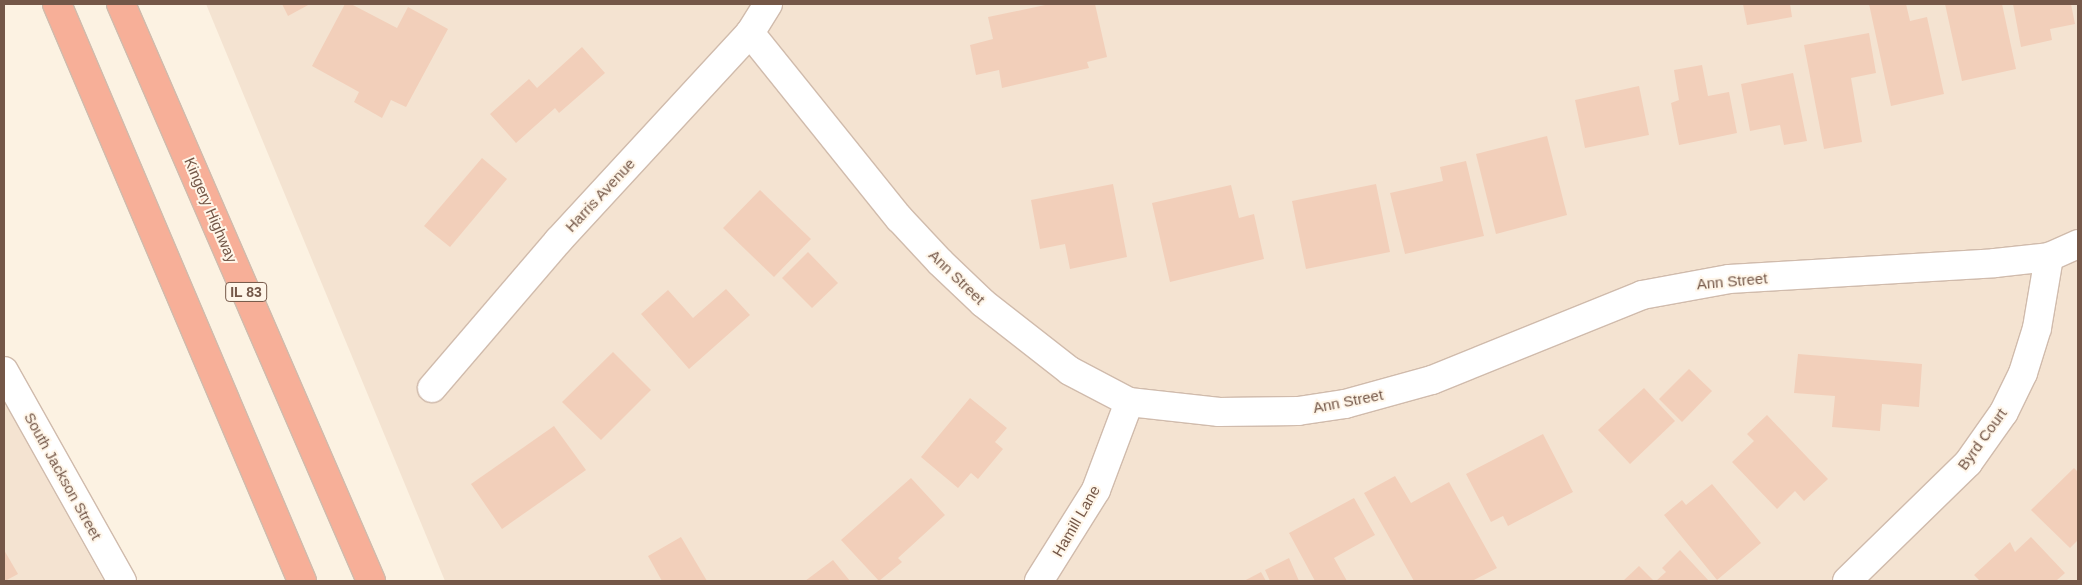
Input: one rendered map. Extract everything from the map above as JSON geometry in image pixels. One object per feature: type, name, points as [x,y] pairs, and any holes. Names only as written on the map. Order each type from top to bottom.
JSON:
[{"type":"highway","points":[[57,4],[302,581]]},
{"type":"highway","name":"Kingery Highway","points":[[121,4],[372,581]]},
{"type":"street","name":"Harris Avenue","points":[[432,388],[558,241],[750,33],[768,4]]},
{"type":"street","name":"Ann Street","points":[[750,33],[899,218],[940,262],[983,303],[1070,371],[1129,402],[1219,412],[1298,410],[1345,404],[1432,380],[1592,312],[1642,295],[1688,285],[1729,279],[1891,271],[2049,256],[2078,244]]},
{"type":"street","name":"Byrd Court","points":[[1846,581],[1968,463],[2004,412],[2022,373],[2037,328],[2049,256]]},
{"type":"street","name":"South Jackson Street","points":[[4,371],[122,581]]},
{"type":"street","name":"Hamill Lane","points":[[1039,581],[1096,490],[1129,402]]},
{"type":"shaded area","points":[[206,4],[2078,4],[2078,581],[445,581]]},
{"type":"shaded area","points":[[4,402],[104,581],[4,581]]},
{"type":"building","points":[[282,4],[310,4],[288,16]]},
{"type":"building","points":[[345,4],[351,4],[397,28],[408,7],[448,29],[406,107],[391,100],[382,118],[354,102],[359,92],[312,66]]},
{"type":"building","points":[[1050,4],[1095,4],[1107,57],[1087,62],[1089,68],[1002,88],[999,70],[976,75],[970,45],[993,39],[988,17]]},
{"type":"building","points":[[1743,4],[1790,4],[1792,17],[1747,25]]},
{"type":"building","points":[[1869,4],[1906,4],[1910,21],[1927,17],[1944,94],[1891,106]]},
{"type":"building","points":[[1945,4],[2002,4],[2016,69],[1962,81]]},
{"type":"building","points":[[2013,4],[2071,4],[2075,24],[2050,29],[2052,40],[2021,47]]},
{"type":"building","points":[[1869,33],[1876,73],[1851,78],[1862,142],[1824,149],[1804,45]]},
{"type":"building","points":[[582,47],[605,73],[559,113],[555,108],[516,143],[490,114],[529,79],[537,88]]},
{"type":"building","points":[[1702,65],[1708,96],[1729,92],[1737,133],[1679,145],[1671,103],[1679,100],[1674,70]]},
{"type":"building","points":[[1793,73],[1807,141],[1784,145],[1780,125],[1750,131],[1741,84]]},
{"type":"building","points":[[1639,86],[1649,135],[1585,148],[1575,100]]},
{"type":"building","points":[[1547,136],[1567,215],[1496,234],[1476,154]]},
{"type":"building","points":[[482,158],[507,179],[450,247],[424,226]]},
{"type":"building","points":[[1466,161],[1484,236],[1405,254],[1390,193],[1443,181],[1440,167]]},
{"type":"building","points":[[1113,184],[1127,257],[1070,269],[1065,244],[1040,249],[1031,200]]},
{"type":"building","points":[[1376,184],[1390,252],[1306,269],[1292,201]]},
{"type":"building","points":[[1231,185],[1239,218],[1254,214],[1264,259],[1170,282],[1152,203]]},
{"type":"building","points":[[760,190],[811,239],[774,277],[723,228]]},
{"type":"building","points":[[808,252],[838,283],[812,308],[782,278]]},
{"type":"building","points":[[726,289],[750,315],[689,369],[641,314],[668,290],[693,318]]},
{"type":"building","points":[[613,352],[651,390],[601,440],[562,402]]},
{"type":"building","points":[[1798,354],[1922,364],[1919,407],[1882,404],[1880,431],[1832,427],[1835,396],[1794,393]]},
{"type":"building","points":[[1689,369],[1712,391],[1682,422],[1659,399]]},
{"type":"building","points":[[1644,388],[1675,421],[1630,464],[1598,430]]},
{"type":"building","points":[[970,398],[1007,428],[995,442],[1003,449],[978,479],[971,473],[958,488],[921,457]]},
{"type":"building","points":[[1767,415],[1828,479],[1804,501],[1795,491],[1777,509],[1732,462],[1754,441],[1747,434]]},
{"type":"building","points":[[554,426],[586,470],[502,529],[471,484]]},
{"type":"building","points":[[1543,434],[1573,492],[1508,526],[1503,516],[1491,522],[1466,474]]},
{"type":"building","points":[[2074,468],[2078,472],[2078,540],[2070,548],[2031,510]]},
{"type":"building","points":[[1395,476],[1411,503],[1449,482],[1497,568],[1472,581],[1414,581],[1364,493]]},
{"type":"building","points":[[911,478],[945,515],[898,558],[902,562],[879,581],[841,540]]},
{"type":"building","points":[[1712,484],[1761,543],[1717,580],[1664,515],[1682,500],[1686,505]]},
{"type":"building","points":[[1354,498],[1375,535],[1334,558],[1347,581],[1315,581],[1289,533]]},
{"type":"building","points":[[681,537],[707,581],[662,581],[648,556]]},
{"type":"building","points":[[2031,537],[2065,573],[2056,581],[1980,581],[1974,575],[2010,542],[2015,552]]},
{"type":"building","points":[[4,550],[18,574],[5,581],[4,581]]},
{"type":"building","points":[[1680,550],[1709,581],[1656,581],[1666,572],[1662,568]]},
{"type":"building","points":[[1289,558],[1299,581],[1270,581],[1265,570]]},
{"type":"building","points":[[833,560],[850,581],[805,581]]},
{"type":"building","points":[[1639,566],[1654,581],[1623,581]]},
{"type":"building","points":[[1261,572],[1266,581],[1244,581]]}]
